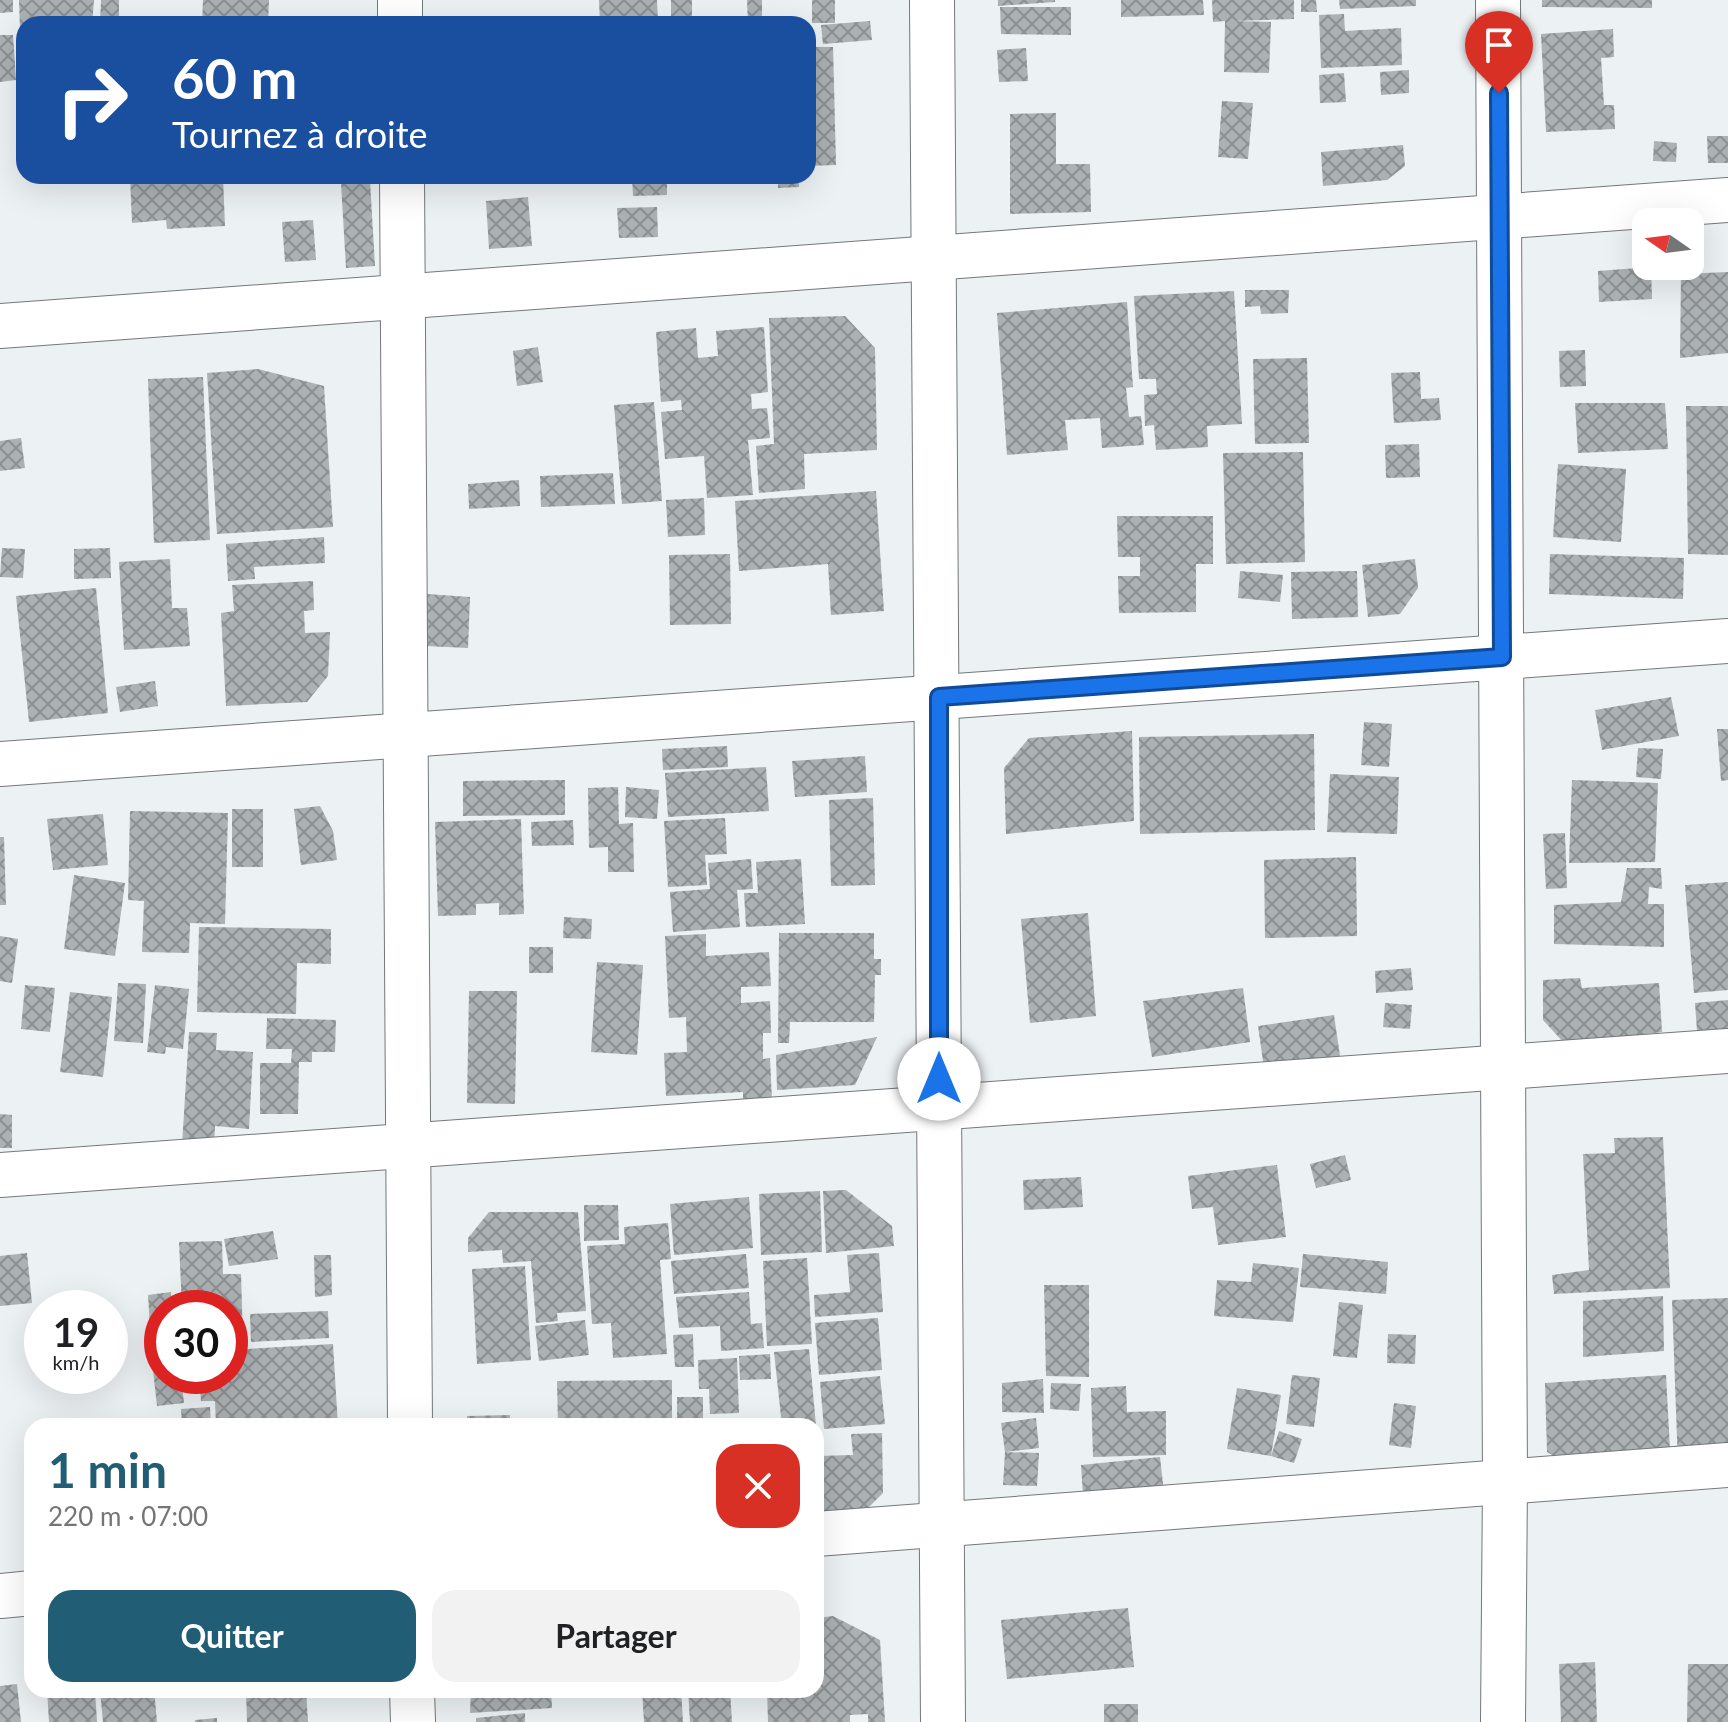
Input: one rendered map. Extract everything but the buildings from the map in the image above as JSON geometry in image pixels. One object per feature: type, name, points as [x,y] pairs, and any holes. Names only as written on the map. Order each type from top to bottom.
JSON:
[{"type":"street","points":[[932,0],[939,697],[943,1722]]},
{"type":"street","points":[[1498,0],[1505,1482],[1503,1722]]},
{"type":"street","points":[[402,184],[410,1418]]},
{"type":"street","points":[[0,326],[1728,200]]},
{"type":"street","points":[[0,764],[1728,641]]},
{"type":"street","points":[[0,1175],[1728,1051]]},
{"type":"street","points":[[824,1533],[1728,1465]]},
{"type":"street","points":[[0,1596],[24,1594]]},
{"type":"street","points":[[412,1698],[413,1722]]},
{"type":"route","points":[[939,1079],[939,697],[1502,657],[1499,93]]}]
